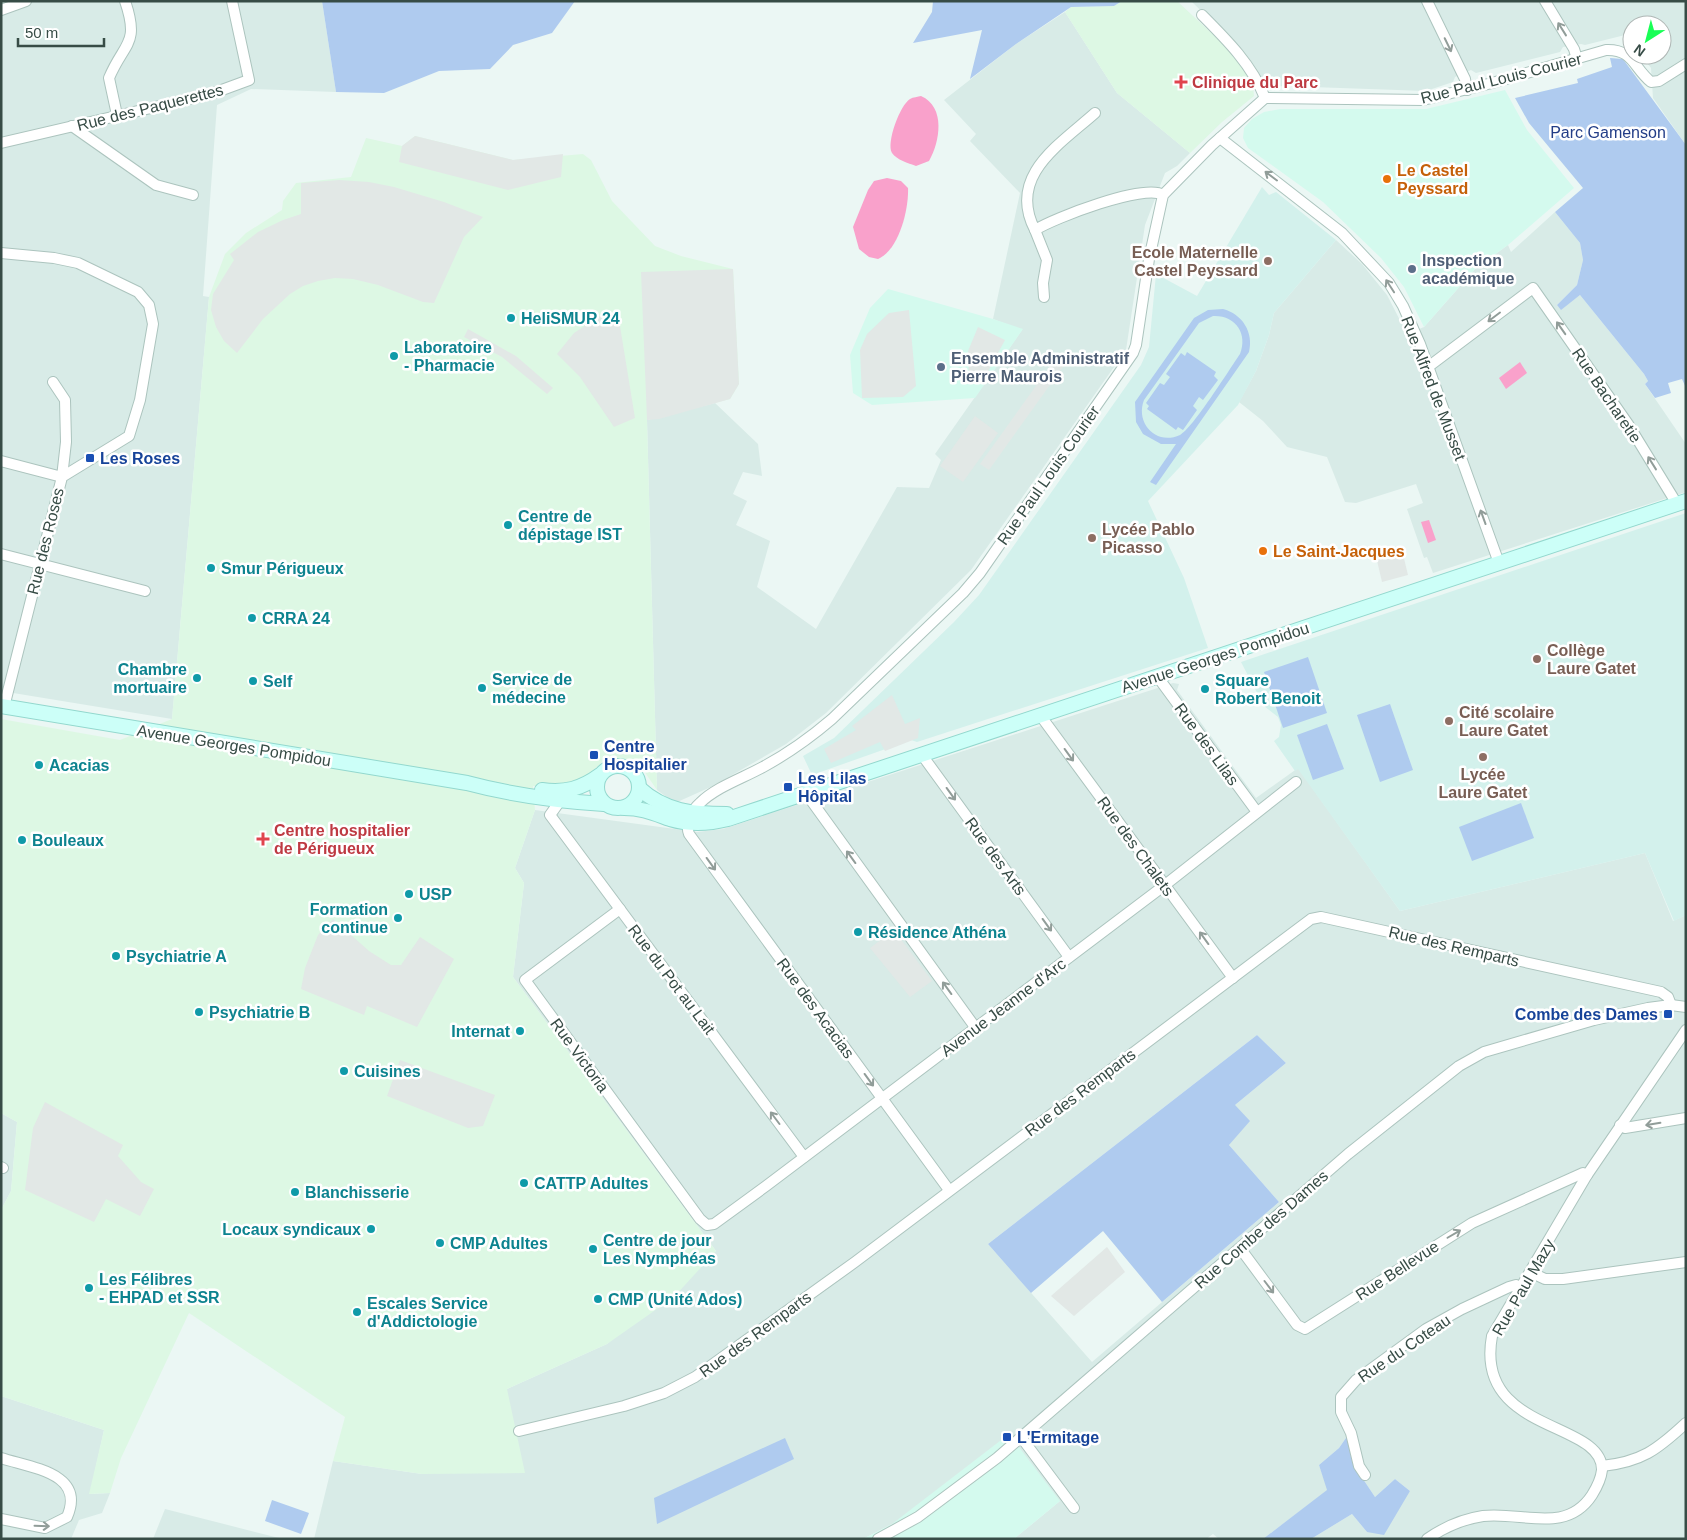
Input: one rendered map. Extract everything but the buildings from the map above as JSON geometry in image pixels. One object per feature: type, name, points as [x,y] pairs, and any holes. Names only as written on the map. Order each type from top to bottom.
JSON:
[{"type":"main road","name":"Avenue Georges Pompidou","points":[[624,808],[646,809],[710,824],[1682,503]]},
{"type":"main road","name":"Avenue Georges Pompidou","points":[[3,706],[467,783],[503,792],[560,801],[604,804]]},
{"type":"main road","points":[[615,766],[625,767],[634,774],[639,788],[634,802],[624,808],[615,809],[604,804],[596,788],[600,775],[615,766]]},
{"type":"main road","name":"Avenue Georges Pompidou","points":[[467,783],[502,782],[544,790],[571,790],[587,785],[600,775]]},
{"type":"main road","name":"Avenue Georges Pompidou","points":[[639,788],[664,806],[690,818]]},
{"type":"street","points":[[1,10],[26,1]]},
{"type":"street","points":[[117,115],[109,78],[128,47],[132,35],[132,21],[125,1]]},
{"type":"street","name":"Rue des Paquerettes","points":[[1,143],[210,94],[249,80],[232,1]]},
{"type":"street","points":[[1427,1],[1465,79],[1468,90]]},
{"type":"street","points":[[1545,1],[1574,50],[1577,59]]},
{"type":"street","points":[[1035,230],[1052,220],[1141,192],[1158,192],[1163,196],[1220,138],[1265,98],[1256,79],[1239,55],[1202,15]]},
{"type":"street","name":"Rue Paul Louis Courier","points":[[1265,98],[1423,100],[1468,90],[1606,50],[1621,51],[1629,55],[1647,79],[1655,82],[1686,64]]},
{"type":"street","points":[[1044,297],[1043,283],[1048,260],[1025,206],[1029,183],[1050,153],[1095,112]]},
{"type":"street","points":[[72,126],[156,185],[193,195]]},
{"type":"street","name":"Rue Alfred de Musset","points":[[1220,138],[1342,232],[1374,266],[1403,306],[1428,367],[1499,563]]},
{"type":"street","name":"Rue Paul Louis Courier","points":[[690,818],[698,804],[712,794],[765,766],[813,735],[832,720],[963,593],[980,573],[1133,353],[1136,345],[1155,228],[1163,196]]},
{"type":"street","name":"Rue des Roses","points":[[1,253],[54,258],[78,263],[138,292],[149,305],[153,324],[140,400],[129,436],[62,478],[3,706]]},
{"type":"street","name":"Rue Bacharetie","points":[[1428,367],[1533,288],[1682,503]]},
{"type":"street","points":[[1,462],[62,478],[66,442],[65,400],[53,382]]},
{"type":"street","points":[[1,554],[39,562],[145,591]]},
{"type":"street","name":"Rue des Lilas","points":[[1157,676],[1257,812]]},
{"type":"street","name":"Rue des Chalets","points":[[1040,715],[1232,978]]},
{"type":"street","name":"Rue des Arts","points":[[922,754],[1069,957]]},
{"type":"street","name":"Avenue Jeanne d'Arc","points":[[707,1225],[714,1224],[804,1157],[1164,885],[1296,782]]},
{"type":"street","points":[[804,792],[976,1027]]},
{"type":"street","name":"Rue du Pot au Lait","points":[[560,801],[550,815],[804,1157]]},
{"type":"street","name":"Rue des Acacias","points":[[690,818],[689,834],[949,1190]]},
{"type":"street","name":"Rue Victoria","points":[[620,909],[525,980],[694,1211],[707,1225]]},
{"type":"street","name":"Rue des Remparts","points":[[519,1431],[624,1406],[678,1388],[840,1273],[1311,919],[1321,917],[1661,992],[1668,997],[1671,1005]]},
{"type":"street","name":"Rue Combe des Dames","points":[[878,1539],[934,1505],[1021,1437],[1356,1148],[1467,1061],[1484,1052],[1594,1020],[1671,1005],[1686,1007]]},
{"type":"street","name":"Rue Paul Mazy","points":[[1602,1466],[1595,1452],[1583,1443],[1512,1405],[1495,1380],[1490,1365],[1492,1336],[1587,1175],[1686,1030]]},
{"type":"street","points":[[1620,1125],[1625,1128],[1686,1118]]},
{"type":"street","name":"Rue Bellevue","points":[[1240,1248],[1298,1325],[1305,1329],[1472,1223],[1583,1173],[1587,1175]]},
{"type":"street","points":[[1530,1272],[1545,1279],[1563,1279],[1686,1262]]},
{"type":"street","name":"Rue du Coteau","points":[[1365,1474],[1359,1466],[1351,1433],[1341,1412],[1342,1397],[1346,1391],[1356,1380],[1426,1329],[1462,1309],[1509,1287],[1516,1286],[1520,1288]]},
{"type":"street","points":[[1427,1539],[1454,1524],[1482,1516],[1496,1515],[1547,1520],[1572,1513],[1586,1502],[1598,1484],[1602,1466],[1631,1462],[1666,1442],[1686,1423]]},
{"type":"street","points":[[1021,1437],[1074,1508]]},
{"type":"street","points":[[1,1458],[54,1475],[64,1481],[71,1491],[73,1504],[67,1517],[45,1528],[1,1519]]},
{"type":"shaded area","points":[[1,1],[322,1],[336,92],[251,89],[217,105],[203,296],[209,297],[172,719],[1,691]]},
{"type":"shaded area","name":"Clinique du Parc","points":[[1122,1],[1177,1],[1222,43],[1252,77],[1254,96],[1222,122],[1190,153],[1117,93],[1065,12],[1071,7],[1114,6]]},
{"type":"shaded area","points":[[1191,1],[1686,1],[1686,145],[1653,98],[1651,68],[1649,65],[1672,65],[1672,15],[1622,15],[1622,36],[1585,45],[1563,47],[1560,52],[1476,73],[1471,70],[1455,77],[1453,82],[1426,91],[1283,86],[1269,88],[1232,41]]},
{"type":"shaded area","points":[[1065,12],[1117,93],[1190,153],[1177,166],[1165,173],[1145,225],[1126,350],[971,570],[826,713],[786,744],[713,786],[675,803],[657,790],[647,420],[715,403],[758,444],[762,476],[743,472],[733,494],[747,501],[736,525],[770,541],[757,587],[816,629],[897,487],[929,488],[941,460],[935,454],[1022,330],[993,319],[1020,193],[970,141],[976,134],[944,100],[1016,44]]},
{"type":"shaded area","points":[[1505,90],[1527,130],[1574,188],[1508,245],[1476,268],[1424,327],[1404,287],[1381,258],[1323,202],[1248,148],[1243,138],[1244,128],[1252,119],[1264,112],[1280,109],[1426,109]]},
{"type":"shaded area","points":[[921,96],[929,101],[934,108],[937,116],[938,135],[929,161],[916,166],[897,158],[892,153],[891,141],[898,116],[906,103],[910,99]]},
{"type":"shaded area","name":"Centre hospitalier de Périgueux","points":[[415,136],[513,160],[583,154],[591,160],[612,201],[655,246],[681,256],[733,269],[739,384],[730,399],[647,420],[657,790],[644,771],[633,760],[606,759],[588,775],[560,788],[533,786],[535,810],[515,868],[524,883],[513,977],[716,1251],[674,1297],[607,1344],[507,1389],[525,1473],[422,1474],[333,1461],[345,1417],[189,1313],[121,1458],[110,1493],[89,1494],[104,1430],[1,1396],[1,1210],[11,1191],[17,1122],[1,1113],[1,719],[120,740],[172,719],[209,297],[225,254],[246,233],[282,210],[283,201],[296,183],[351,177],[366,138],[402,146]]},
{"type":"shaded area","points":[[415,136],[513,160],[563,154],[561,177],[508,190],[399,162],[402,146]]},
{"type":"shaded area","points":[[887,178],[901,181],[908,188],[907,207],[901,228],[892,247],[878,259],[869,257],[859,249],[853,227],[868,190],[874,181]]},
{"type":"shaded area","points":[[339,180],[369,182],[394,187],[444,202],[483,217],[464,237],[434,303],[423,302],[378,285],[353,279],[335,278],[318,281],[303,286],[290,294],[263,319],[237,353],[224,341],[216,327],[211,310],[213,294],[234,260],[230,254],[258,232],[301,214],[301,183]]},
{"type":"shaded area","name":"Lycée Pablo Picasso","points":[[1262,187],[1269,195],[1276,192],[1336,240],[1274,313],[1269,335],[1256,371],[1238,405],[1148,501],[1184,578],[1208,648],[917,742],[911,740],[812,775],[803,756],[834,738],[954,622],[979,595],[1141,365],[1149,347],[1156,274],[1197,296]]},
{"type":"shaded area","points":[[1555,212],[1580,243],[1583,260],[1577,285],[1557,305],[1561,309],[1580,295],[1644,374],[1648,381],[1645,384],[1686,444],[1686,492],[1433,573],[1427,557],[1424,558],[1407,509],[1423,503],[1416,484],[1356,503],[1345,502],[1327,457],[1287,447],[1263,421],[1239,402],[1256,371],[1269,335],[1274,313],[1336,240],[1362,264],[1387,295],[1407,334],[1424,327],[1476,268],[1508,245],[1511,252]]},
{"type":"shaded area","points":[[733,269],[739,384],[730,399],[659,419],[647,420],[641,272]]},
{"type":"shaded area","points":[[888,289],[1023,329],[975,398],[872,405],[853,393],[850,355],[870,308]]},
{"type":"shaded area","points":[[909,310],[916,386],[903,397],[862,398],[860,350],[867,334],[889,313]]},
{"type":"shaded area","points":[[606,312],[609,321],[619,320],[635,418],[614,427],[580,377],[557,354],[574,333]]},
{"type":"shaded area","points":[[978,327],[1005,340],[984,379],[969,380],[968,351]]},
{"type":"shaded area","points":[[468,329],[516,356],[553,388],[547,394],[502,357],[464,337]]},
{"type":"shaded area","points":[[1056,358],[1065,364],[989,470],[980,464]]},
{"type":"shaded area","points":[[1520,362],[1527,373],[1506,389],[1499,378]]},
{"type":"shaded area","points":[[975,416],[998,433],[963,482],[940,466]]},
{"type":"shaded area","name":"Cité scolaire Laure Gatet","points":[[1686,513],[1686,915],[1674,921],[1645,853],[1400,911],[1298,769],[1295,771],[1274,741],[1279,737],[1281,725],[1278,717],[1264,706],[1241,662]]},
{"type":"shaded area","points":[[1429,520],[1436,540],[1428,543],[1421,522]]},
{"type":"shaded area","points":[[1401,546],[1408,575],[1382,582],[1375,552]]},
{"type":"shaded area","points":[[1173,683],[1179,684],[1177,690],[1256,798],[1298,768],[1400,911],[1645,853],[1673,921],[1686,915],[1686,1539],[1311,1539],[1352,1514],[1367,1532],[1410,1491],[1395,1479],[1375,1497],[1357,1470],[1348,1435],[1339,1448],[1319,1465],[1328,1490],[1263,1539],[1219,1539],[1213,1534],[1206,1539],[1014,1539],[1060,1501],[892,1524],[863,1539],[314,1539],[333,1461],[422,1474],[507,1389],[607,1344],[716,1251],[513,977],[524,883],[515,868],[535,810],[697,832],[723,829]],"holes":[[[1257,1035],[1286,1063],[1235,1105],[1229,1145],[1279,1202],[1092,1362],[988,1244]]]},
{"type":"shaded area","points":[[892,695],[905,724],[920,718],[918,738],[885,751],[880,742],[831,763],[824,749],[856,730],[852,726]]},
{"type":"shaded area","points":[[333,919],[369,951],[391,965],[401,965],[420,937],[454,959],[417,1027],[367,1006],[364,1015],[301,989],[305,968],[318,935]]},
{"type":"shaded area","points":[[894,930],[932,981],[910,997],[870,948]]},
{"type":"shaded area","points":[[400,1060],[495,1095],[483,1126],[468,1128],[387,1096]]},
{"type":"shaded area","points":[[45,1102],[123,1145],[118,1156],[141,1182],[154,1189],[140,1216],[106,1199],[94,1222],[25,1190],[33,1128]]},
{"type":"shaded area","points":[[1,1113],[17,1122],[11,1191],[1,1210]]},
{"type":"shaded area","points":[[1107,1247],[1125,1272],[1074,1316],[1051,1296]]},
{"type":"shaded area","points":[[1,1396],[104,1430],[90,1494],[110,1493],[102,1513],[79,1520],[71,1539],[1,1539]]},
{"type":"shaded area","points":[[1009,1434],[1060,1501],[1014,1539],[863,1539],[892,1524]]},
{"type":"shaded area","points":[[165,1509],[283,1539],[153,1539]]},
{"type":"green space","points":[[322,1],[575,1],[552,33],[513,45],[490,69],[439,71],[384,93],[336,92]]},
{"type":"green space","points":[[933,1],[1122,1],[1114,6],[1071,7],[1016,44],[970,79],[982,30],[913,43],[932,12]]},
{"type":"green space","name":"Parc Gamenson","points":[[1610,58],[1622,59],[1622,65],[1627,65],[1686,145],[1686,388],[1682,379],[1668,383],[1671,393],[1655,398],[1645,384],[1648,381],[1644,374],[1580,295],[1561,310],[1557,305],[1577,285],[1583,260],[1580,243],[1555,212],[1583,188],[1529,123],[1515,98],[1578,83],[1577,79],[1612,67]]},
{"type":"green space","points":[[1223,309],[1230,311],[1241,320],[1250,338],[1249,352],[1156,485],[1150,482],[1176,444],[1161,444],[1143,434],[1136,422],[1135,402],[1194,318],[1208,310]],"holes":[[[1213,316],[1234,322],[1238,327],[1242,339],[1240,354],[1202,411],[1186,430],[1180,435],[1171,438],[1156,435],[1145,424],[1142,417],[1144,400],[1199,323]]]},
{"type":"green space","points":[[1187,352],[1216,372],[1214,376],[1218,380],[1203,400],[1199,397],[1193,406],[1197,410],[1183,430],[1178,427],[1176,430],[1147,409],[1149,406],[1146,403],[1160,383],[1164,385],[1170,377],[1166,374],[1181,353],[1185,356]]},
{"type":"green space","points":[[1308,657],[1327,713],[1283,728],[1264,672]]},
{"type":"green space","points":[[1390,704],[1413,770],[1380,782],[1357,715]]},
{"type":"green space","points":[[1327,724],[1344,769],[1313,780],[1297,735]]},
{"type":"green space","points":[[1521,803],[1534,838],[1472,861],[1459,827]]},
{"type":"green space","points":[[1257,1035],[1286,1063],[1235,1105],[1250,1121],[1229,1145],[1279,1202],[1162,1302],[1103,1231],[1031,1293],[988,1244]]},
{"type":"green space","points":[[1348,1435],[1357,1470],[1375,1497],[1395,1479],[1410,1491],[1384,1535],[1367,1532],[1352,1514],[1311,1539],[1263,1539],[1327,1490],[1319,1465],[1339,1448]]},
{"type":"green space","points":[[785,1438],[794,1459],[657,1524],[654,1498]]},
{"type":"green space","points":[[272,1500],[309,1513],[301,1534],[265,1521]]},
{"type":"place","name":"Clinique du Parc","points":[[1181,82]]},
{"type":"place","name":"Le Castel Peyssard","points":[[1387,179]]},
{"type":"place","name":"Ecole Maternelle Castel Peyssard","points":[[1268,261]]},
{"type":"place","name":"Inspection académique","points":[[1412,269]]},
{"type":"place","name":"HeliSMUR 24","points":[[511,318]]},
{"type":"place","name":"Laboratoire - Pharmacie","points":[[394,356]]},
{"type":"place","name":"Ensemble Administratif Pierre Maurois","points":[[941,367]]},
{"type":"place","name":"Les Roses","points":[[90,458]]},
{"type":"place","name":"Centre de dépistage IST","points":[[508,525]]},
{"type":"place","name":"Lycée Pablo Picasso","points":[[1092,538]]},
{"type":"place","name":"Le Saint-Jacques","points":[[1263,551]]},
{"type":"place","name":"Smur Périgueux","points":[[211,568]]},
{"type":"place","name":"CRRA 24","points":[[252,618]]},
{"type":"place","name":"Collège Laure Gatet","points":[[1537,659]]},
{"type":"place","name":"Chambre mortuaire","points":[[197,678]]},
{"type":"place","name":"Self","points":[[253,681]]},
{"type":"place","name":"Service de médecine","points":[[482,688]]},
{"type":"place","name":"Square Robert Benoit","points":[[1205,689]]},
{"type":"place","name":"Cité scolaire Laure Gatet","points":[[1449,721]]},
{"type":"place","name":"Centre Hospitalier","points":[[594,755]]},
{"type":"place","name":"Lycée Laure Gatet","points":[[1483,757]]},
{"type":"place","name":"Acacias","points":[[39,765]]},
{"type":"place","name":"Les Lilas Hôpital","points":[[788,787]]},
{"type":"place","name":"Centre hospitalier de Périgueux","points":[[263,839]]},
{"type":"place","name":"Bouleaux","points":[[22,840]]},
{"type":"place","name":"USP","points":[[409,894]]},
{"type":"place","name":"Formation continue","points":[[398,918]]},
{"type":"place","name":"Résidence Athéna","points":[[858,932]]},
{"type":"place","name":"Psychiatrie A","points":[[116,956]]},
{"type":"place","name":"Psychiatrie B","points":[[199,1012]]},
{"type":"place","name":"Combe des Dames","points":[[1668,1014]]},
{"type":"place","name":"Internat","points":[[520,1031]]},
{"type":"place","name":"Cuisines","points":[[344,1071]]},
{"type":"place","name":"CATTP Adultes","points":[[524,1183]]},
{"type":"place","name":"Blanchisserie","points":[[295,1192]]},
{"type":"place","name":"Locaux syndicaux","points":[[371,1229]]},
{"type":"place","name":"CMP Adultes","points":[[440,1243]]},
{"type":"place","name":"Centre de jour Les Nymphéas","points":[[593,1249]]},
{"type":"place","name":"Les Félibres - EHPAD et SSR","points":[[89,1288]]},
{"type":"place","name":"CMP (Unité Ados)","points":[[598,1299]]},
{"type":"place","name":"Escales Service d'Addictologie","points":[[357,1312]]},
{"type":"place","name":"L'Ermitage","points":[[1007,1437]]}]
